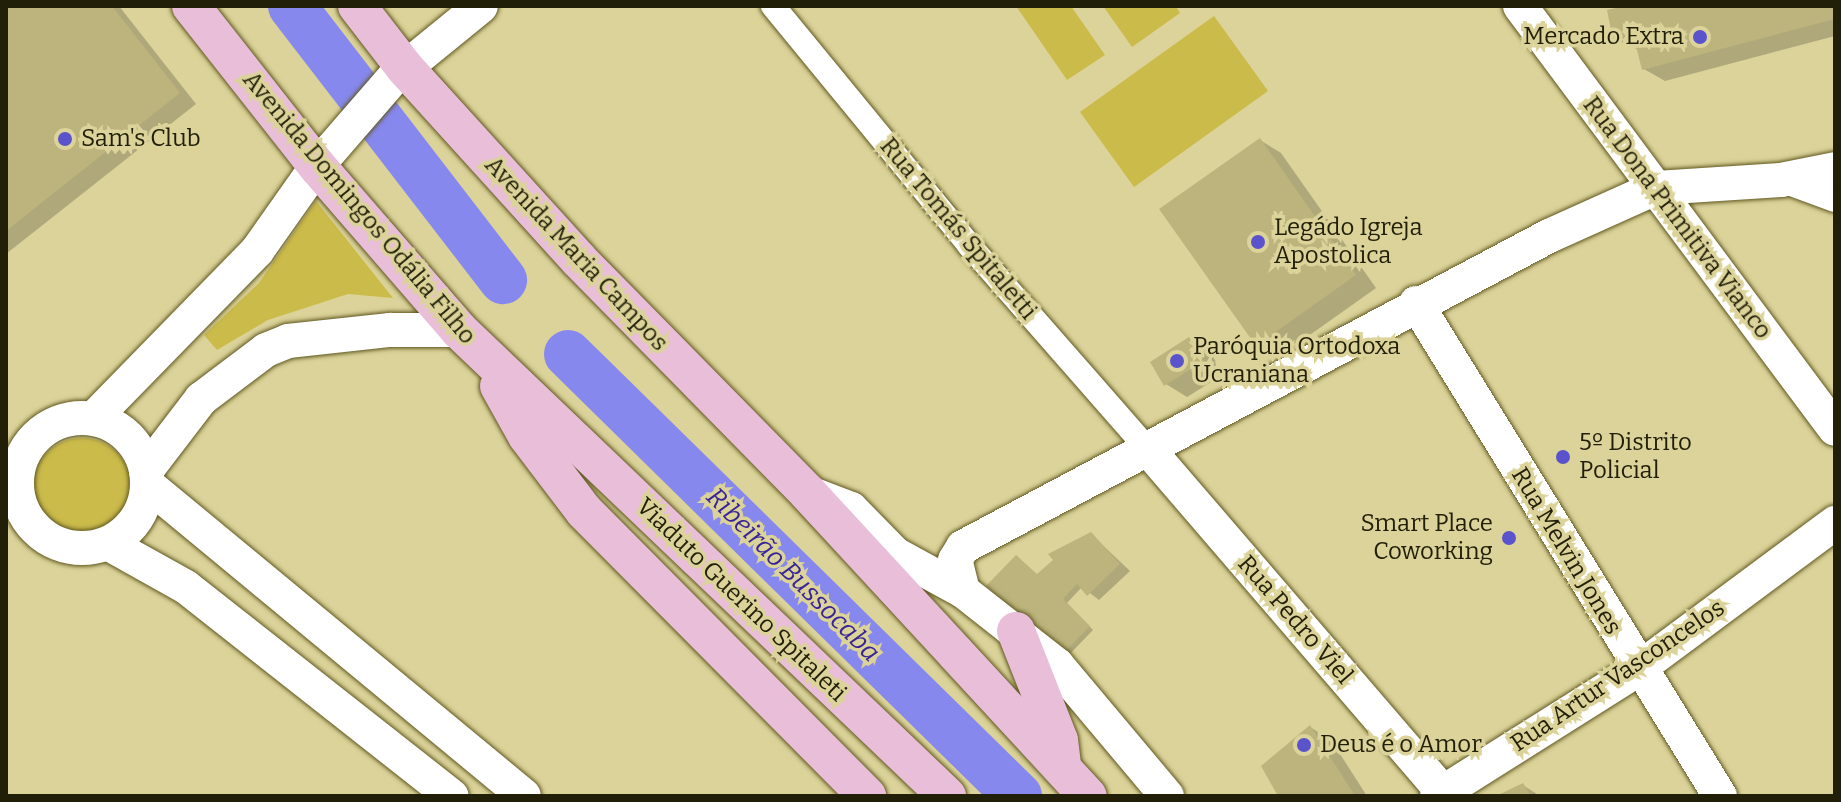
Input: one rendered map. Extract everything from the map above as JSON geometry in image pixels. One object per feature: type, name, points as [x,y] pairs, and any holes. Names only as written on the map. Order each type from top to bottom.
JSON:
[{"type":"main road","name":"Avenida Domingos Odália Filho","points":[[191,6],[467,338],[534,403]]},
{"type":"main road","name":"Avenida Maria Campos","points":[[357,6],[399,73],[627,312],[807,492],[1077,785]]},
{"type":"main road","points":[[94,418],[257,251],[322,160],[399,73],[481,6]]},
{"type":"main road","name":"Rua Dona Primitiva Vianco","points":[[1520,6],[1835,429]]},
{"type":"main road","points":[[963,591],[955,560],[963,547],[1416,303],[1656,188],[1781,180],[1835,169]]},
{"type":"main road","name":"Rua Melvin Jones","points":[[1416,303],[1637,670],[1720,796]]},
{"type":"main road","points":[[109,544],[136,519],[146,477],[201,399],[266,350],[288,341],[390,330],[467,338],[527,436],[584,511],[867,796]]},
{"type":"main road","name":"Viaduto Guerino Spitaleti","points":[[534,403],[947,796]]},
{"type":"main road","points":[[40,533],[19,495],[16,451],[56,424],[94,418],[122,431],[146,477],[347,655],[524,796]]},
{"type":"main road","name":"Rua Pedro Viel","points":[[1147,448],[1440,794]]},
{"type":"main road","name":"Avenida Maria Campos","points":[[807,492],[851,509],[895,554],[963,591],[1057,665],[1167,796]]},
{"type":"main road","name":"Rua Artur Vasconcelos","points":[[1440,794],[1637,670],[1835,523]]},
{"type":"main road","points":[[6,524],[40,533],[73,548],[109,544],[186,587],[452,796]]},
{"type":"main road","points":[[1016,631],[1077,785]]},
{"type":"street","name":"Rua Tomás Spitaletti","points":[[773,6],[969,245],[1147,448]]},
{"type":"street","points":[[1781,180],[1835,200]]},
{"type":"shaded area","points":[[1016,6],[1071,6],[1105,55],[1067,80]]},
{"type":"shaded area","points":[[1103,6],[1176,6],[1180,13],[1132,47]]},
{"type":"shaded area","points":[[1214,16],[1268,91],[1134,187],[1080,112]]},
{"type":"shaded area","points":[[316,201],[393,298],[348,294],[268,320],[217,350],[204,335],[259,283]]},
{"type":"shaded area","points":[[82,438],[101,442],[117,452],[127,468],[131,487],[127,506],[117,522],[101,532],[82,536],[63,532],[47,522],[37,506],[33,487],[37,468],[47,452],[63,442]]},
{"type":"building","name":"Sam's Club","points":[[6,6],[112,6],[180,93],[6,231]]},
{"type":"building","name":"Mercado Extra","points":[[1625,6],[1835,6],[1835,19],[1642,70],[1633,34],[1613,40],[1607,10]]},
{"type":"building","name":"Legádo Igreja Apostolica","points":[[1260,138],[1356,275],[1256,346],[1159,209]]},
{"type":"building","name":"Paróquia Ortodoxa Ucraniana","points":[[1189,337],[1204,361],[1164,386],[1150,362]]},
{"type":"building","points":[[1091,532],[1120,564],[1087,596],[1077,584],[1063,599],[1090,626],[1060,657],[986,586],[1016,555],[1037,574],[1053,560],[1048,554]]},
{"type":"building","name":"Deus é o Amor","points":[[1310,725],[1355,796],[1278,796],[1261,766]]},
{"type":"building","points":[[1523,783],[1531,796],[1496,796]]},
{"type":"waterway","name":"Ribeirão Bussocaba","points":[[292,6],[503,280]]},
{"type":"waterway","name":"Ribeirão Bussocaba","points":[[568,354],[1018,796]]},
{"type":"place","name":"Mercado Extra","points":[[1700,37]]},
{"type":"place","name":"Sam's Club","points":[[65,139]]},
{"type":"place","name":"Legádo Igreja Apostolica","points":[[1258,242]]},
{"type":"place","name":"Paróquia Ortodoxa Ucraniana","points":[[1177,361]]},
{"type":"place","name":"5º Distrito Policial","points":[[1563,457]]},
{"type":"place","name":"Smart Place Coworking","points":[[1509,538]]},
{"type":"place","name":"Deus é o Amor","points":[[1304,745]]}]
